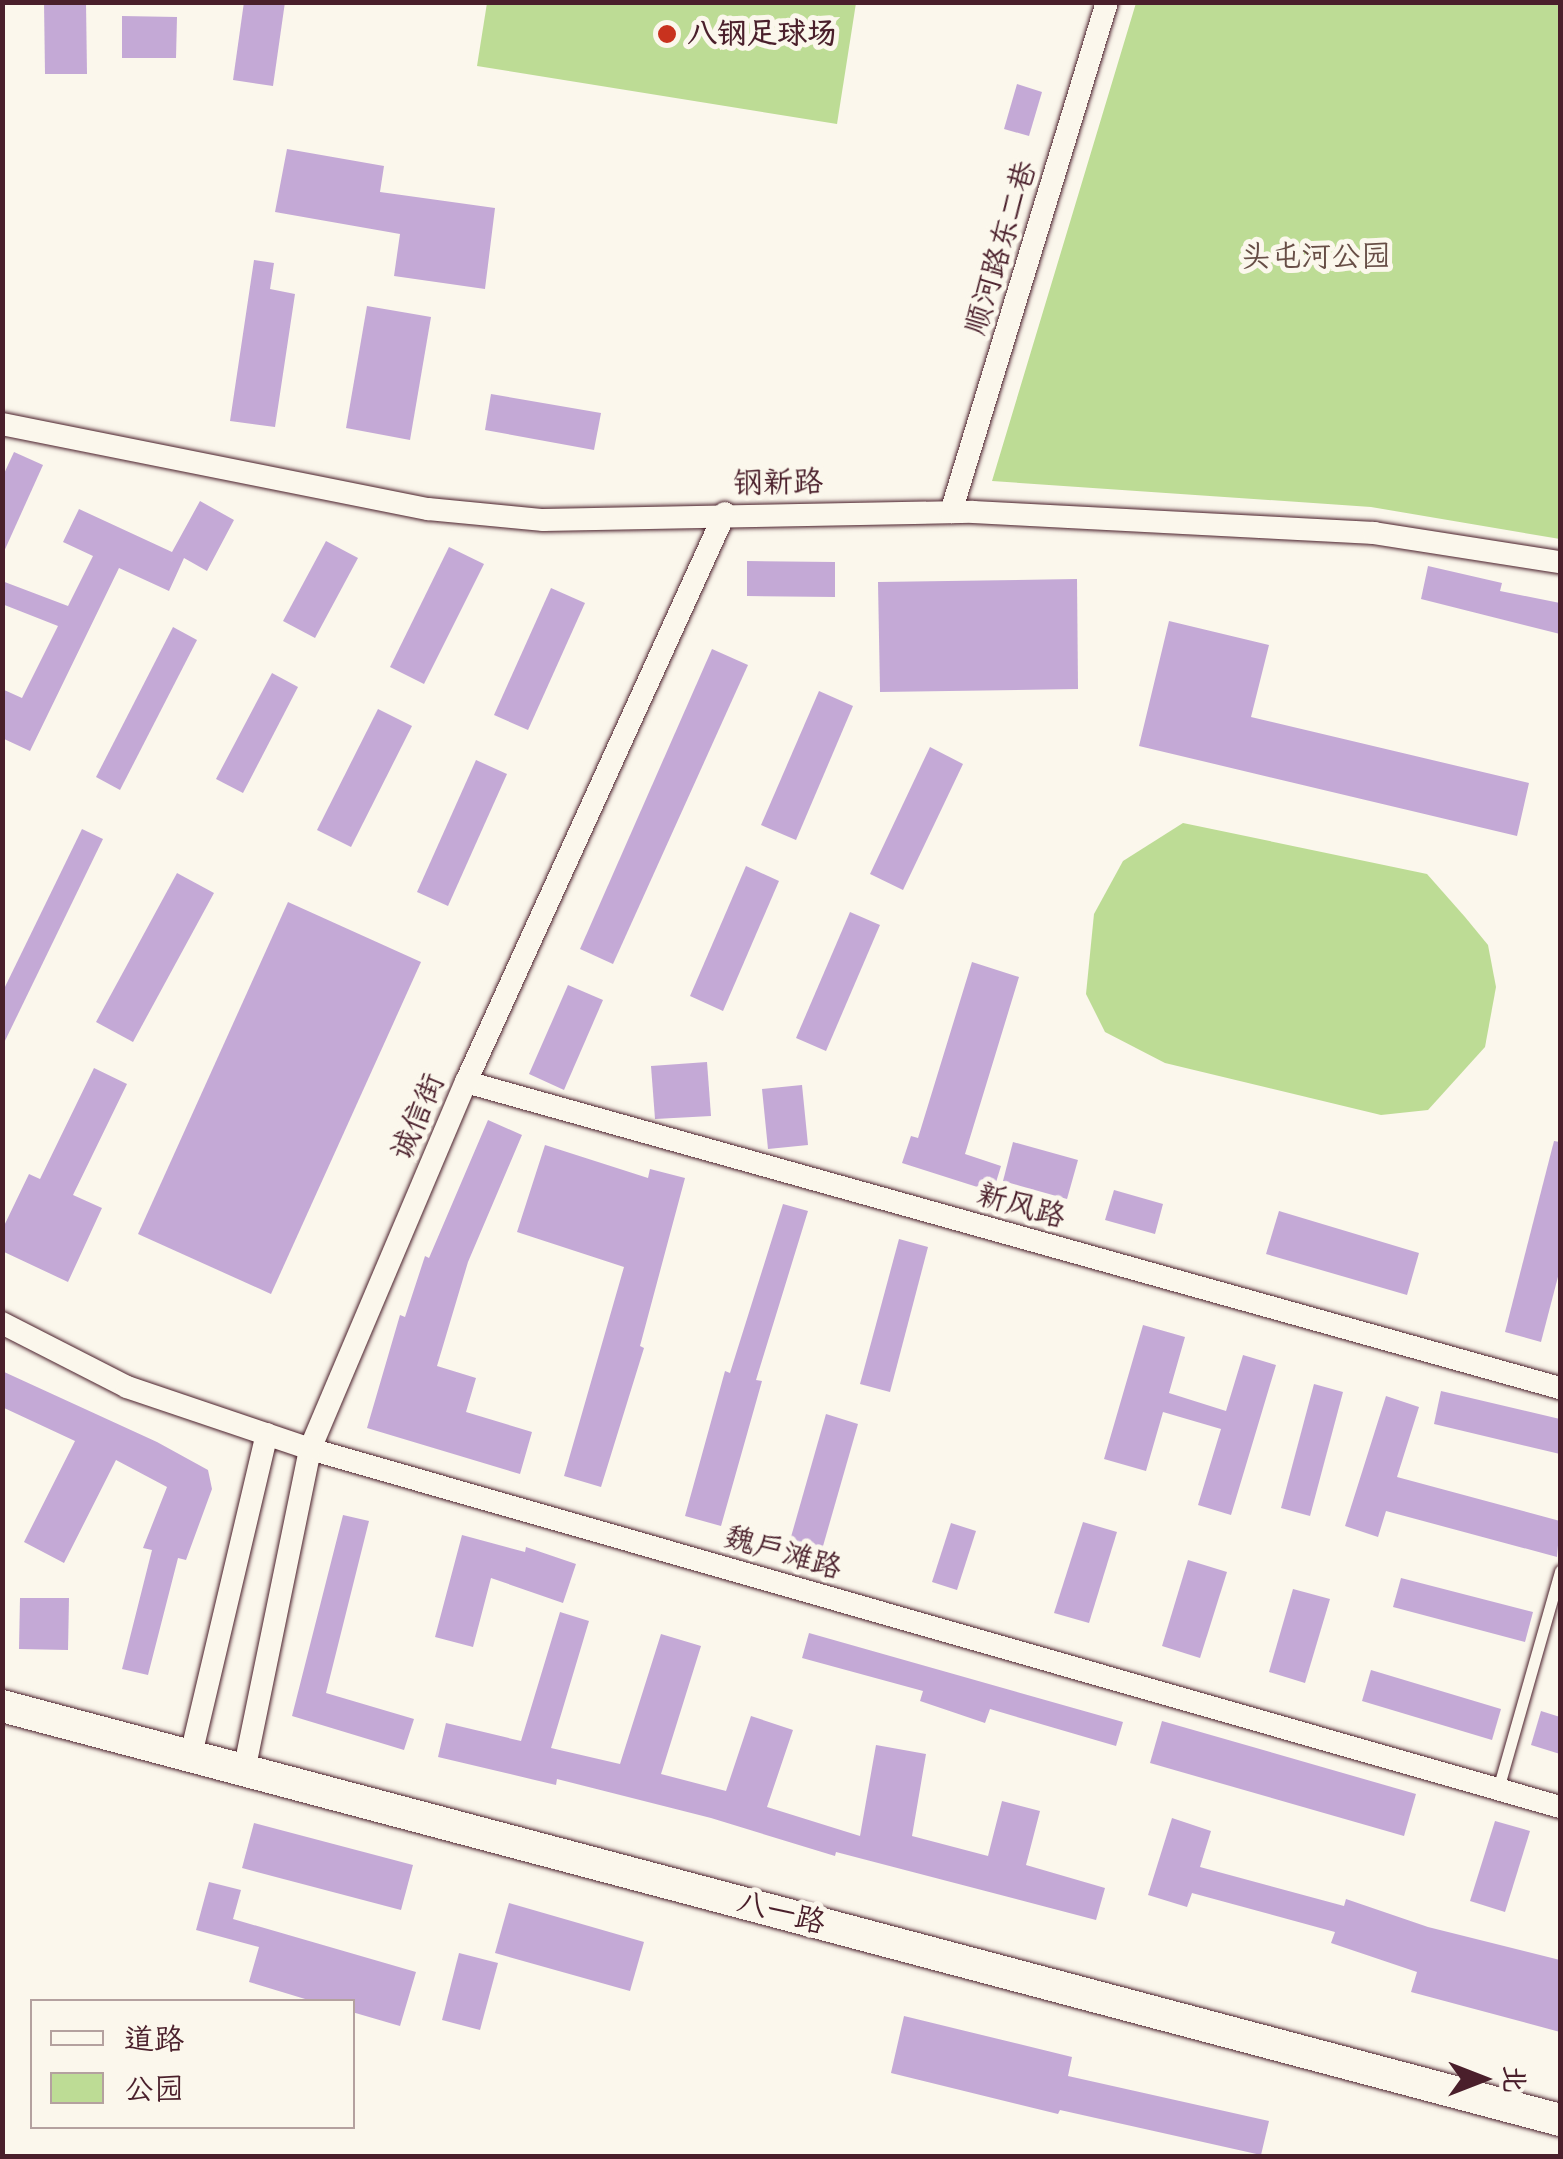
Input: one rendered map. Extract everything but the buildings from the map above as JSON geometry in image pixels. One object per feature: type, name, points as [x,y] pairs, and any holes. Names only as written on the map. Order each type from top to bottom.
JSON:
[{"type":"street","name":"顺河路东二巷","points":[[951,512],[1108,2]]},
{"type":"street","name":"钢新路","points":[[2,424],[428,508],[543,520],[725,513],[951,512],[1374,532],[1560,562]]},
{"type":"street","name":"诚信街","points":[[244,1771],[310,1448],[466,1082],[725,513]]},
{"type":"street","name":"新风路","points":[[466,1082],[1560,1388]]},
{"type":"street","name":"魏户滩路","points":[[2,1323],[127,1388],[310,1448],[1560,1808]]},
{"type":"street","points":[[190,1759],[267,1434]]},
{"type":"street","name":"八一路","points":[[2,1706],[1560,2120]]},
{"type":"lane","points":[[1498,1790],[1560,1570]]},
{"type":"green space","name":"八钢足球场","points":[[487,3],[856,3],[837,124],[477,66]]},
{"type":"green space","name":"头屯河公园","points":[[1136,3],[1560,3],[1560,539],[1371,507],[992,481]]},
{"type":"green space","points":[[1183,823],[1427,874],[1465,917],[1488,945],[1496,987],[1485,1047],[1428,1110],[1381,1115],[1165,1063],[1105,1032],[1086,994],[1094,914],[1123,861]]},
{"type":"place","name":"八钢足球场","points":[[667,34]]}]
